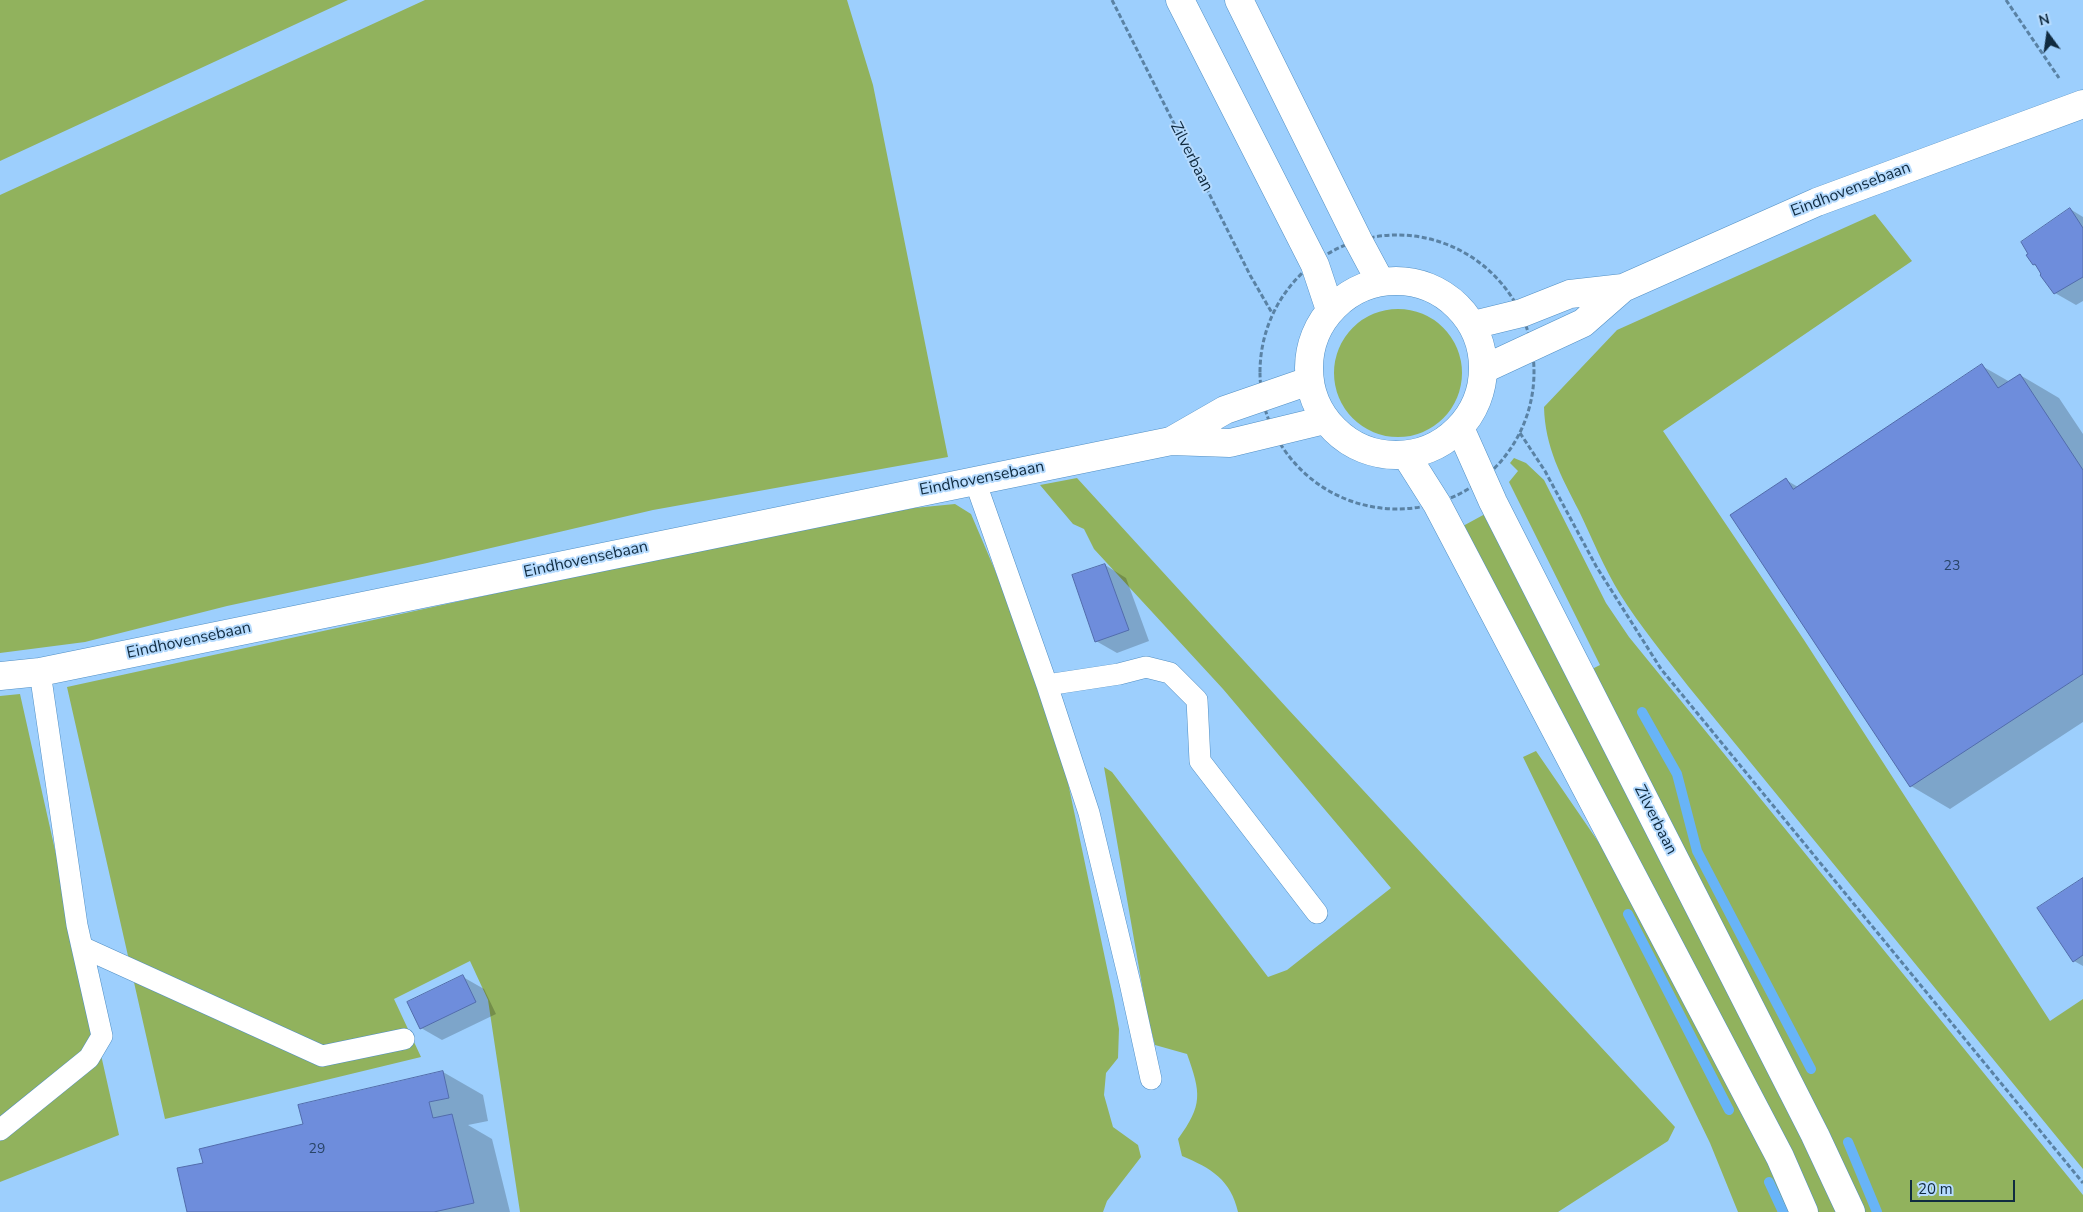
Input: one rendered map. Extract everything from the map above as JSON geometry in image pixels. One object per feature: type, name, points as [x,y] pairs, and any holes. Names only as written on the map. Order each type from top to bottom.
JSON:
[{"type":"main road","points":[[1180,0],[1315,265],[1330,310]]},
{"type":"main road","points":[[1239,0],[1380,281]]},
{"type":"main road","name":"Eindhovensebaan","points":[[1484,369],[1583,323],[1623,288],[1817,202],[2080,104]]},
{"type":"main road","points":[[1407,280],[1434,288],[1456,304],[1472,325],[1481,346],[1484,369],[1477,400],[1460,428],[1444,441],[1426,450],[1406,455],[1375,453],[1347,441],[1325,420],[1309,381],[1311,343],[1330,310],[1352,291],[1380,281],[1407,280]]},
{"type":"main road","name":"Eindhovensebaan","points":[[1472,325],[1522,313],[1570,294],[1623,288]]},
{"type":"main road","name":"Eindhovensebaan","points":[[1171,441],[1224,410],[1309,381]]},
{"type":"main road","name":"Eindhovensebaan","points":[[0,676],[40,672],[1171,441],[1230,444],[1325,420]]},
{"type":"main road","name":"Zilverbaan","points":[[1460,428],[1493,502],[1811,1126],[1851,1212]]},
{"type":"main road","points":[[1406,455],[1437,504],[1771,1139],[1804,1212]]},
{"type":"lane","points":[[975,481],[1048,685],[1089,813],[1151,1079]]},
{"type":"lane","points":[[1048,685],[1119,674],[1146,667],[1170,673],[1197,700],[1200,761],[1317,913]]},
{"type":"lane","points":[[0,1130],[89,1058],[102,1036],[77,925],[40,672]]},
{"type":"lane","points":[[82,947],[322,1056],[404,1039]]},
{"type":"path","name":"Zilverbaan","points":[[1112,0],[1250,275],[1272,314]]},
{"type":"path","points":[[2006,0],[2080,104]]},
{"type":"path","points":[[1273,432],[1261,396],[1259,368],[1263,340],[1272,314],[1288,288],[1315,265],[1358,240],[1390,234],[1423,236],[1454,246],[1483,264],[1506,287],[1522,313],[1533,345],[1535,384],[1520,433],[1545,471],[1596,566],[1661,669],[2083,1183]]},
{"type":"green space","points":[[0,0],[348,0],[0,161]]},
{"type":"green space","points":[[425,0],[847,0],[873,85],[948,457],[653,510],[427,563],[227,606],[85,642],[0,653],[0,195]]},
{"type":"green space","points":[[1875,214],[1912,261],[1663,431],[1804,640],[2050,1021],[2083,999],[2083,1169],[1688,686],[1644,629],[1620,594],[1603,563],[1560,473],[1547,435],[1544,407],[1617,330]]},
{"type":"green space","points":[[1398,309],[1422,314],[1434,320],[1443,328],[1451,337],[1457,349],[1462,373],[1457,397],[1451,409],[1443,418],[1434,426],[1422,432],[1398,437],[1374,432],[1362,426],[1353,418],[1345,409],[1339,397],[1334,373],[1339,349],[1345,337],[1353,328],[1362,320],[1374,314]]},
{"type":"green space","points":[[1514,458],[1526,463],[1544,480],[1606,603],[1629,637],[2083,1195],[2083,1212],[1863,1212],[1588,671],[1600,665],[1509,482],[1518,471],[1510,463]]},
{"type":"green space","points":[[1077,478],[1675,1127],[1668,1141],[1558,1212],[1238,1212],[1230,1191],[1218,1176],[1202,1165],[1182,1156],[1178,1139],[1196,1107],[1197,1089],[1195,1079],[1187,1054],[1155,1045],[1147,1014],[1104,767],[1112,772],[1268,977],[1287,970],[1391,888],[1223,689],[1094,549],[1084,529],[1073,524],[1040,485]]},
{"type":"green space","points":[[955,504],[971,514],[1003,589],[1063,759],[1114,1001],[1119,1029],[1118,1058],[1106,1073],[1104,1095],[1113,1127],[1138,1145],[1141,1157],[1107,1201],[1103,1212],[520,1212],[488,1000],[470,961],[394,999],[421,1057],[165,1119],[67,687],[721,544],[914,508]]},
{"type":"green space","points":[[1485,514],[1840,1212],[1817,1212],[1463,526]]},
{"type":"green space","points":[[20,694],[119,1135],[0,1182],[0,696]]},
{"type":"green space","points":[[1536,751],[1630,888],[1794,1212],[1738,1212],[1710,1143],[1523,757]]},
{"type":"building","points":[[2070,208],[2083,228],[2083,277],[2054,294],[2040,275],[2035,264],[2033,265],[2026,255],[2028,254],[2021,242]]},
{"type":"building","points":[[1982,364],[1998,388],[2020,374],[2083,470],[2083,674],[1910,787],[1730,515],[1786,478],[1793,489]]},
{"type":"building","points":[[1105,564],[1129,630],[1095,642],[1072,575]]},
{"type":"building","points":[[2083,878],[2083,955],[2073,962],[2037,908]]},
{"type":"building","points":[[463,975],[476,1002],[420,1029],[407,1002]]},
{"type":"building","points":[[443,1071],[449,1098],[429,1102],[433,1118],[452,1114],[474,1203],[434,1212],[187,1212],[177,1168],[203,1163],[199,1149],[303,1124],[298,1105]]},
{"type":"waterway","points":[[1642,712],[1677,774],[1697,851],[1811,1069]]},
{"type":"waterway","points":[[1628,914],[1729,1110]]},
{"type":"waterway","points":[[1848,1142],[1877,1212]]},
{"type":"waterway","points":[[1769,1182],[1783,1212]]}]
